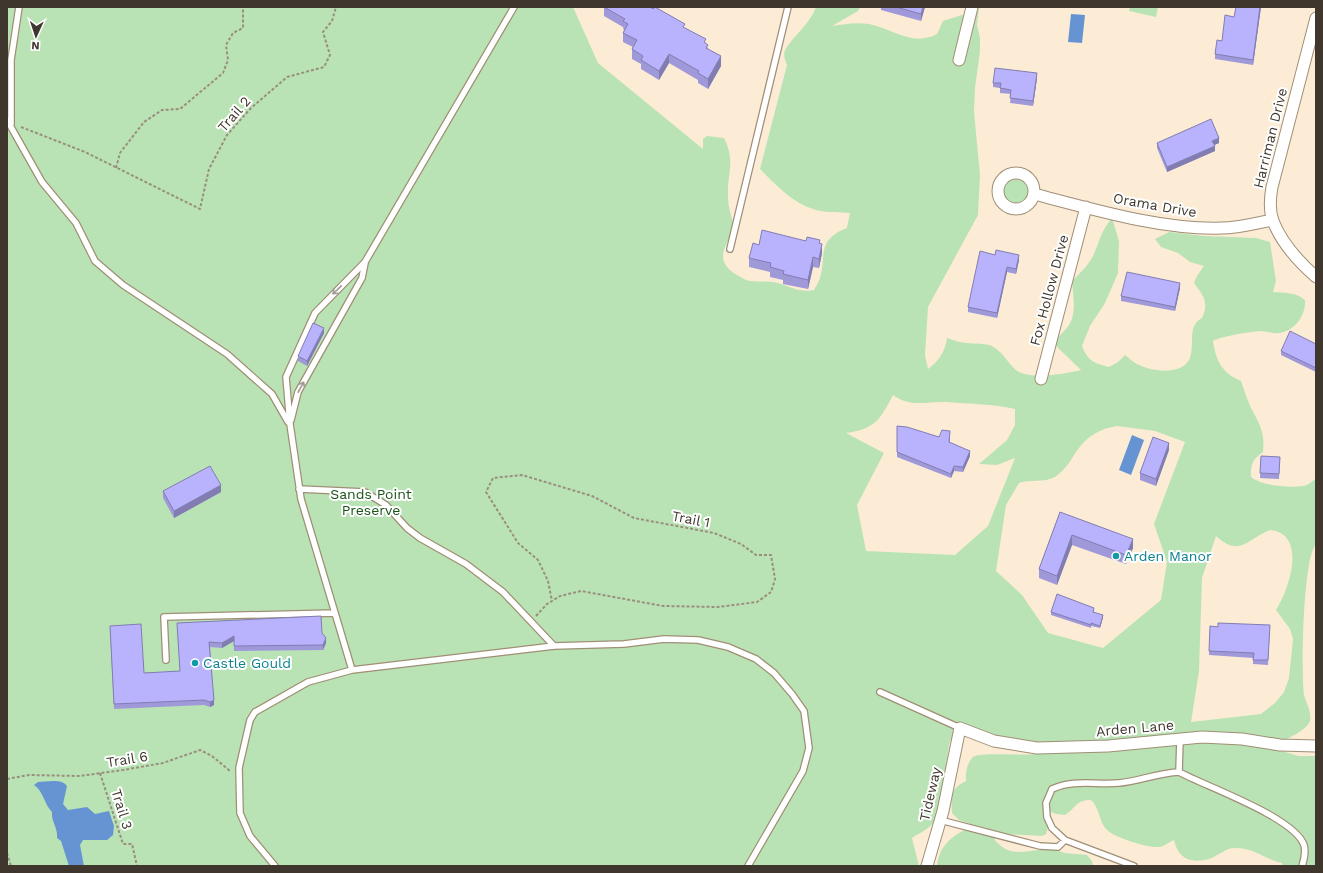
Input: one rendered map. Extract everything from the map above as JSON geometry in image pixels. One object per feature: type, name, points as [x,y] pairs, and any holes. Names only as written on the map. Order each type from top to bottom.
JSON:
[{"type":"street","points":[[959,60],[972,7]]},
{"type":"street","name":"Harriman Drive","points":[[1316,18],[1272,187],[1270,203],[1273,220],[1286,244],[1316,277]]},
{"type":"street","name":"Orama Drive","points":[[1034,194],[1160,223],[1207,228],[1224,228],[1273,220]]},
{"type":"street","name":"Fox Hollow Drive","points":[[1041,380],[1086,207]]},
{"type":"street","name":"Arden Lane","points":[[960,728],[994,741],[1037,748],[1093,747],[1210,737],[1242,739],[1280,745],[1316,746]]},
{"type":"street","name":"Tideway","points":[[927,866],[940,820],[960,728]]},
{"type":"lane","points":[[19,7],[11,60],[9,122],[42,182],[76,223],[95,261],[123,285],[227,354],[272,394],[290,424]]},
{"type":"lane","points":[[352,670],[301,499],[290,424],[286,377],[315,313],[365,262],[514,7]]},
{"type":"lane","points":[[730,249],[788,7]]},
{"type":"lane","points":[[290,424],[298,392],[362,278],[365,262]]},
{"type":"lane","points":[[299,488],[365,492],[371,495],[386,505],[414,533],[466,564],[503,592],[554,646]]},
{"type":"lane","points":[[166,660],[164,617],[335,613]]},
{"type":"lane","points":[[275,866],[245,827],[240,813],[239,768],[250,720],[255,712],[308,682],[352,670],[554,646],[624,644],[664,639],[698,640],[728,647],[756,659],[774,672],[804,711],[809,748],[803,771],[748,866]]},
{"type":"lane","points":[[880,692],[960,728]]},
{"type":"lane","points":[[1179,772],[1180,739]]},
{"type":"lane","points":[[1134,866],[1065,840],[1052,828],[1047,818],[1046,803],[1052,789],[1065,783],[1118,783],[1164,773],[1179,772],[1242,801],[1285,824],[1296,832],[1304,846],[1305,857],[1302,866]]},
{"type":"lane","points":[[940,820],[1040,846],[1058,847],[1065,840]]},
{"type":"path","points":[[116,168],[120,153],[144,122],[162,110],[180,109],[224,73],[228,60],[226,45],[233,33],[243,28],[243,7]]},
{"type":"path","name":"Trail 2","points":[[9,122],[56,140],[200,209],[209,169],[227,135],[251,108],[287,77],[324,67],[330,55],[323,32],[332,21],[336,7]]},
{"type":"path","name":"Trail 1","points":[[531,621],[552,601],[560,596],[581,591],[663,606],[718,607],[757,602],[771,592],[775,579],[774,564],[771,555],[756,555],[741,544],[714,533],[634,518],[592,496],[522,474],[493,478],[486,492],[518,543],[538,560],[548,581],[552,601]]},
{"type":"path","name":"Trail 6","points":[[7,779],[29,775],[80,776],[100,773],[163,763],[200,750],[212,756],[239,778]]},
{"type":"path","name":"Trail 3","points":[[100,773],[123,844],[132,844],[137,866]]},
{"type":"path","points":[[7,853],[11,866]]},
{"type":"green space","name":"Sands Point Preserve","points":[[7,7],[573,7],[598,63],[703,149],[703,139],[707,136],[724,138],[730,154],[728,200],[735,229],[727,242],[723,254],[725,265],[737,275],[747,280],[775,282],[796,289],[809,291],[814,290],[819,280],[822,271],[825,247],[829,240],[847,228],[850,213],[820,211],[802,204],[794,200],[760,169],[787,65],[784,56],[785,50],[810,19],[816,7],[860,7],[858,11],[832,26],[864,23],[878,26],[903,36],[920,39],[928,38],[937,34],[943,21],[965,14],[972,7],[979,7],[977,25],[980,38],[980,51],[975,88],[974,112],[980,175],[978,215],[928,307],[925,355],[928,369],[941,356],[945,348],[947,338],[962,342],[992,346],[999,351],[1016,370],[1029,375],[1047,375],[1081,370],[1054,344],[1069,325],[1073,315],[1074,304],[1072,281],[1090,262],[1103,232],[1112,218],[1119,241],[1118,273],[1105,303],[1090,326],[1082,346],[1089,358],[1095,363],[1109,367],[1118,362],[1125,355],[1136,363],[1149,369],[1164,371],[1179,368],[1185,365],[1189,360],[1192,349],[1194,326],[1202,318],[1205,308],[1203,296],[1194,283],[1204,266],[1190,262],[1178,253],[1161,247],[1155,239],[1169,232],[1204,236],[1256,238],[1270,242],[1276,281],[1273,292],[1294,294],[1305,300],[1304,311],[1301,317],[1295,326],[1285,332],[1250,332],[1213,341],[1216,355],[1221,366],[1234,378],[1241,381],[1261,429],[1263,452],[1256,457],[1253,463],[1251,477],[1276,486],[1290,487],[1305,486],[1316,478],[1316,545],[1312,553],[1308,570],[1303,641],[1304,695],[1310,711],[1310,721],[1308,725],[1298,733],[1269,747],[1298,756],[1316,756],[1316,866],[1282,866],[1282,863],[1242,848],[1228,849],[1209,859],[1196,861],[1190,860],[1178,851],[1174,840],[1160,847],[1154,847],[1132,842],[1111,833],[1104,827],[1094,803],[1091,800],[1086,800],[1079,803],[1065,815],[1056,814],[1044,809],[1044,819],[1048,828],[1046,834],[1042,836],[1005,834],[994,839],[1000,846],[1014,852],[1056,849],[1065,853],[1087,855],[1092,861],[1093,866],[937,866],[938,858],[945,845],[955,835],[975,826],[959,820],[952,813],[952,798],[954,790],[966,781],[967,768],[973,757],[993,754],[1036,754],[964,735],[954,737],[950,741],[942,796],[937,816],[929,828],[912,838],[919,866],[7,866]],"holes":[[[893,395],[913,403],[947,402],[990,405],[1015,409],[1015,425],[1007,440],[979,464],[997,465],[1015,458],[988,526],[955,555],[866,551],[857,505],[884,453],[846,433],[864,429],[876,422]],[[1117,426],[1155,431],[1185,442],[1154,524],[1167,562],[1161,600],[1103,648],[1048,633],[1022,595],[996,571],[1006,505],[1019,483],[1046,480],[1055,477],[1064,469],[1080,446],[1087,439],[1099,431]],[[1270,530],[1282,534],[1289,541],[1292,552],[1290,577],[1286,590],[1276,610],[1290,629],[1293,639],[1289,678],[1284,692],[1275,703],[1261,714],[1191,722],[1199,671],[1202,578],[1216,536],[1231,546],[1238,546],[1243,545]]]},
{"type":"green space","points":[[1130,7],[1158,7],[1156,17],[1129,11]]},
{"type":"green space","points":[[1016,179],[1025,182],[1028,191],[1025,200],[1016,203],[1007,200],[1004,191],[1007,182]]},
{"type":"water","points":[[1071,14],[1085,15],[1082,43],[1068,42]]},
{"type":"water","points":[[1132,435],[1144,440],[1131,475],[1119,470]]},
{"type":"water","points":[[58,781],[65,784],[67,786],[63,804],[68,810],[87,807],[95,814],[109,811],[114,826],[113,835],[107,840],[83,840],[80,845],[84,866],[69,866],[61,841],[57,838],[52,819],[52,812],[40,791],[34,785],[38,782]]},
{"type":"building","points":[[604,7],[650,7],[653,9],[655,7],[685,24],[683,27],[706,39],[704,42],[708,45],[706,48],[721,56],[708,79],[698,73],[699,71],[669,54],[659,71],[641,60],[643,56],[632,49],[637,40],[623,33],[628,24],[623,21],[625,19]]},
{"type":"building","points":[[896,7],[923,7],[921,14]]},
{"type":"building","points":[[1236,7],[1260,7],[1253,60],[1215,54],[1217,40],[1222,41],[1225,15],[1234,17]]},
{"type":"building","points":[[995,68],[1037,73],[1033,101],[1010,98],[1011,90],[1000,88],[1001,83],[993,83]]},
{"type":"building","points":[[1211,119],[1219,138],[1212,141],[1215,146],[1167,167],[1157,143]]},
{"type":"building","points":[[762,230],[806,241],[807,237],[820,240],[819,243],[822,244],[819,259],[813,257],[808,280],[783,274],[784,271],[770,267],[771,263],[749,258],[753,243],[759,245]]},
{"type":"building","points":[[996,250],[1019,255],[1016,269],[1007,267],[997,313],[968,307],[980,251],[995,255]]},
{"type":"building","points":[[1127,272],[1180,283],[1175,307],[1121,296]]},
{"type":"building","points":[[313,323],[324,328],[307,361],[298,356]]},
{"type":"building","points":[[1290,331],[1316,344],[1316,368],[1281,351]]},
{"type":"building","points":[[897,426],[907,427],[939,437],[942,430],[950,431],[949,442],[970,451],[963,467],[954,466],[951,474],[897,452]]},
{"type":"building","points":[[1153,437],[1169,443],[1156,479],[1140,473]]},
{"type":"building","points":[[1261,456],[1280,457],[1279,474],[1260,473]]},
{"type":"building","points":[[210,466],[221,485],[174,511],[163,491]]},
{"type":"building","name":"Arden Manor","points":[[1060,512],[1133,539],[1126,555],[1072,535],[1057,576],[1039,569]]},
{"type":"building","points":[[1057,594],[1094,608],[1093,612],[1103,615],[1100,626],[1091,623],[1091,625],[1051,612]]},
{"type":"building","name":"Castle Gould","points":[[321,616],[322,633],[326,638],[323,645],[234,646],[234,636],[222,643],[209,642],[214,700],[210,702],[204,700],[114,704],[110,626],[141,624],[144,673],[180,671],[177,623]]},
{"type":"building","points":[[1218,623],[1270,625],[1268,660],[1253,660],[1254,653],[1209,651],[1210,626],[1218,627]]},
{"type":"place","name":"Arden Manor","points":[[1116,556]]},
{"type":"place","name":"Castle Gould","points":[[195,663]]}]
